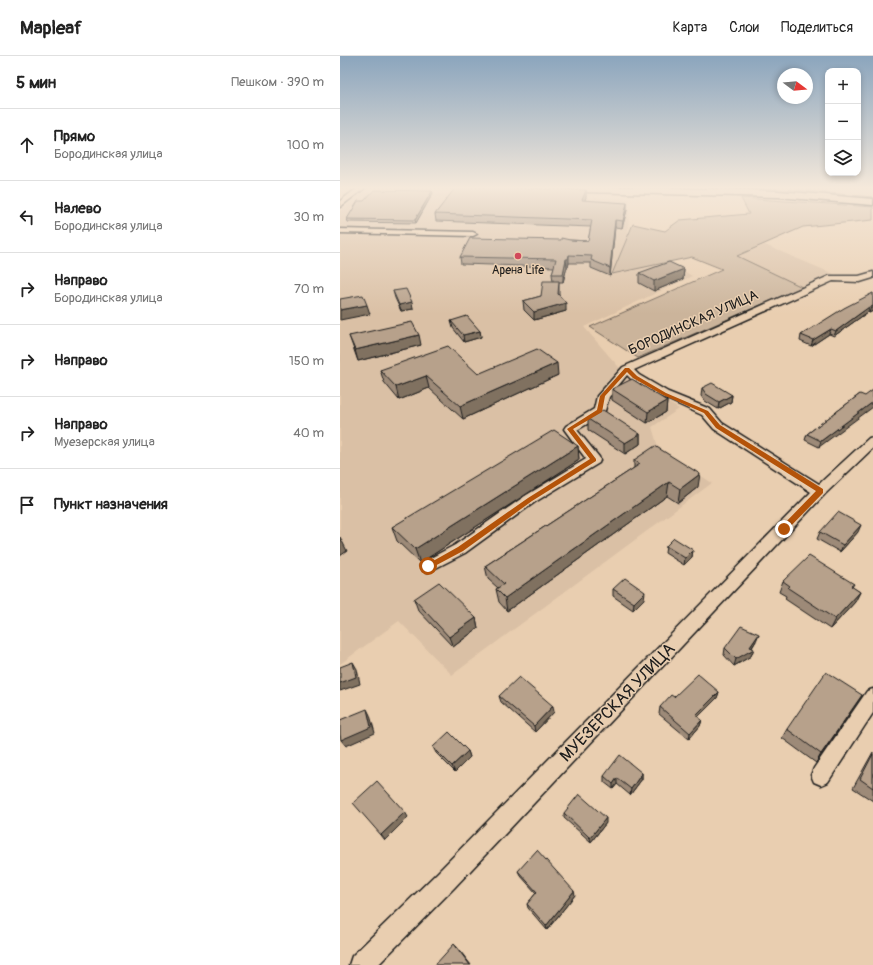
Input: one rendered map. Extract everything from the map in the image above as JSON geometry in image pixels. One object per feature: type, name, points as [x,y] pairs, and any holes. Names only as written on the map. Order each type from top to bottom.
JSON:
[{"type":"street","points":[[340,231],[473,234]]},
{"type":"street","name":"БОРОДИНСКАЯ УЛИЦА","points":[[428,566],[460,549],[530,499],[594,460],[570,429],[600,411],[603,396],[627,369],[832,278],[860,279],[873,275]]},
{"type":"street","points":[[627,369],[635,377],[664,394],[706,412],[718,426],[820,491]]},
{"type":"street","name":"МУЕЗЕРСКАЯ УЛИЦА","points":[[361,965],[446,880],[820,491],[873,441]]},
{"type":"street","points":[[821,775],[873,697]]},
{"type":"shaded area","points":[[340,229],[628,229],[628,237],[620,270],[671,263],[692,276],[584,327],[630,380],[679,409],[652,427],[658,447],[712,483],[452,675],[399,621],[340,664]]},
{"type":"shaded area","points":[[631,229],[658,229],[665,231],[667,229],[797,229],[737,256],[802,287],[638,358],[590,327],[722,269],[692,257],[612,274]]},
{"type":"shaded area","points":[[765,245],[836,275],[802,287],[737,256]]},
{"type":"building","points":[[590,229],[614,229],[610,268],[591,260],[592,256],[569,255],[568,259],[566,259],[563,274],[552,274],[556,259],[460,257],[470,238],[561,240],[561,238],[588,241]]},
{"type":"building","points":[[669,262],[684,269],[654,281],[639,273]]},
{"type":"building","points":[[543,281],[559,281],[558,294],[566,303],[534,312],[523,301],[541,296]]},
{"type":"building","points":[[406,289],[412,302],[399,305],[393,291]]},
{"type":"building","points":[[873,293],[873,306],[869,307],[836,331],[831,329],[813,340],[801,335],[844,308]]},
{"type":"building","points":[[363,295],[367,305],[340,310],[340,299]]},
{"type":"building","points":[[467,316],[480,331],[463,335],[451,321]]},
{"type":"building","points":[[412,322],[419,335],[355,350],[349,336]]},
{"type":"building","points":[[448,346],[478,374],[537,349],[557,363],[460,406],[426,376],[396,387],[380,370]]},
{"type":"building","points":[[632,379],[667,401],[648,412],[612,389]]},
{"type":"building","points":[[712,383],[732,395],[719,402],[706,394],[702,388]]},
{"type":"building","points":[[873,390],[873,402],[821,441],[807,434],[860,394],[865,396]]},
{"type":"building","points":[[603,410],[640,434],[625,443],[588,419]]},
{"type":"building","points":[[554,430],[578,446],[415,549],[392,527]]},
{"type":"building","points":[[655,446],[700,474],[680,489],[669,482],[505,598],[496,589],[504,584],[485,566],[640,464],[634,460]]},
{"type":"building","points":[[838,512],[861,525],[843,545],[820,532]]},
{"type":"building","points":[[674,538],[693,550],[685,558],[666,546]]},
{"type":"building","points":[[809,556],[854,584],[851,586],[860,592],[835,619],[788,588],[790,586],[783,581]]},
{"type":"building","points":[[625,578],[645,592],[634,603],[613,589]]},
{"type":"building","points":[[439,582],[476,618],[449,637],[414,599]]},
{"type":"building","points":[[741,626],[759,634],[750,647],[754,649],[736,659],[725,648]]},
{"type":"building","points":[[353,662],[356,677],[340,683],[340,667]]},
{"type":"building","points":[[826,672],[862,695],[821,754],[787,729]]},
{"type":"building","points":[[698,674],[719,692],[696,715],[702,720],[690,733],[660,707],[671,695],[674,697]]},
{"type":"building","points":[[519,677],[553,706],[534,726],[499,696]]},
{"type":"building","points":[[367,709],[371,727],[341,740],[340,720]]},
{"type":"building","points":[[449,732],[468,751],[452,766],[433,747]]},
{"type":"building","points":[[873,754],[873,788],[860,779]]},
{"type":"building","points":[[620,755],[642,773],[631,789],[617,778],[613,784],[604,776]]},
{"type":"building","points":[[377,781],[405,812],[381,835],[353,803]]},
{"type":"building","points":[[579,794],[606,818],[590,838],[564,813]]},
{"type":"building","points":[[537,850],[574,891],[546,926],[527,904],[537,892],[518,871]]},
{"type":"building","points":[[454,944],[470,965],[435,965]]},
{"type":"place","name":"Арена Life","points":[[518,256]]},
{"type":"route","points":[[428,566],[460,549],[530,499],[594,460],[570,429],[600,411],[603,396],[627,369],[635,377],[664,394],[706,412],[718,426],[820,491],[784,529]]}]
